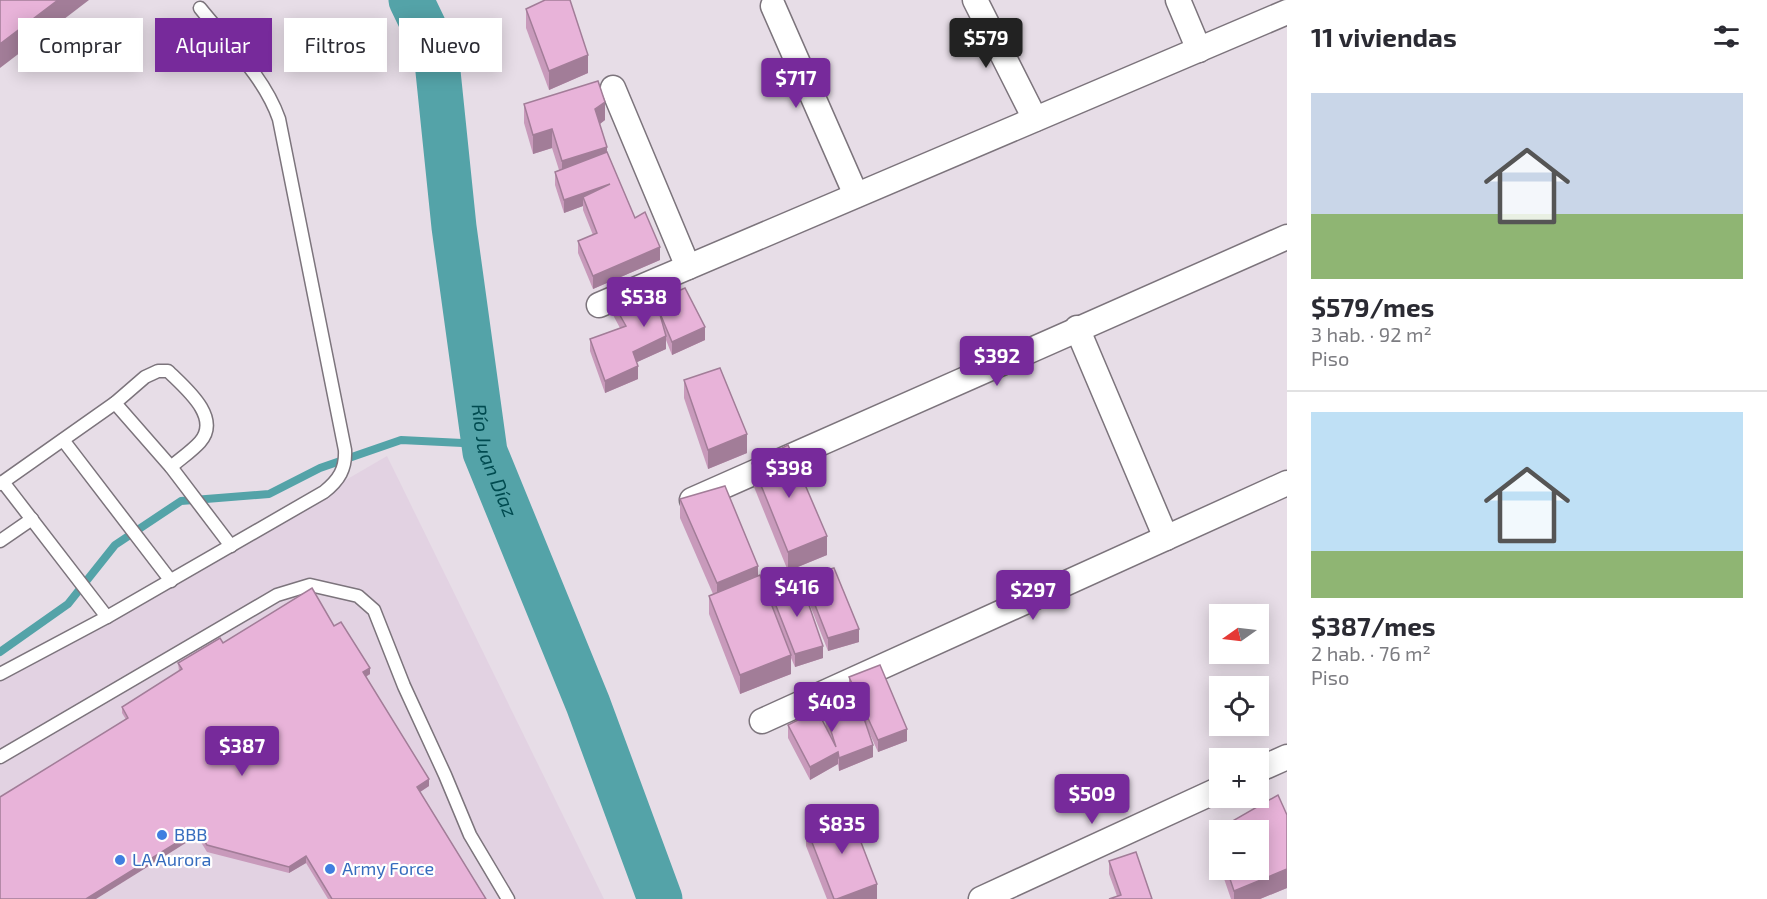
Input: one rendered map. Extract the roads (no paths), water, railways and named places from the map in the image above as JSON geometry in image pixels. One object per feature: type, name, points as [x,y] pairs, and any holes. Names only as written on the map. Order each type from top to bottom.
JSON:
[{"type":"street","points":[[975,0],[1035,119]]},
{"type":"street","points":[[1178,0],[1199,50]]},
{"type":"street","points":[[774,6],[856,195]]},
{"type":"street","points":[[599,305],[1287,12]]},
{"type":"street","points":[[613,88],[688,267]]},
{"type":"street","points":[[692,500],[1287,237]]},
{"type":"street","points":[[1077,328],[1166,538]]},
{"type":"street","points":[[762,721],[1287,483]]},
{"type":"street","points":[[1269,765],[1287,757]]},
{"type":"street","points":[[981,899],[1209,794]]},
{"type":"lane","points":[[0,674],[107,617],[324,492],[341,476],[346,463],[279,119],[273,101],[260,80],[200,8]]},
{"type":"lane","points":[[107,617],[2,483],[115,403],[145,377],[158,371],[168,371],[201,405],[205,417],[206,429],[202,441],[171,467]]},
{"type":"lane","points":[[115,403],[171,467],[231,546]]},
{"type":"lane","points":[[63,440],[171,581]]},
{"type":"lane","points":[[0,541],[32,519]]},
{"type":"lane","points":[[0,757],[277,595],[310,585],[358,596],[374,610],[404,687],[470,835],[508,899]]},
{"type":"waterway","name":"Río Juan Díaz","points":[[411,0],[436,52],[454,227],[485,452],[588,704],[660,899]]},
{"type":"waterway","points":[[0,652],[68,604],[115,545],[181,501],[269,494],[320,468],[401,440],[483,444]]},
{"type":"place","name":"BBB","points":[[162,835]]},
{"type":"place","name":"LA Aurora","points":[[120,860]]},
{"type":"place","name":"Army Force","points":[[330,869]]}]
